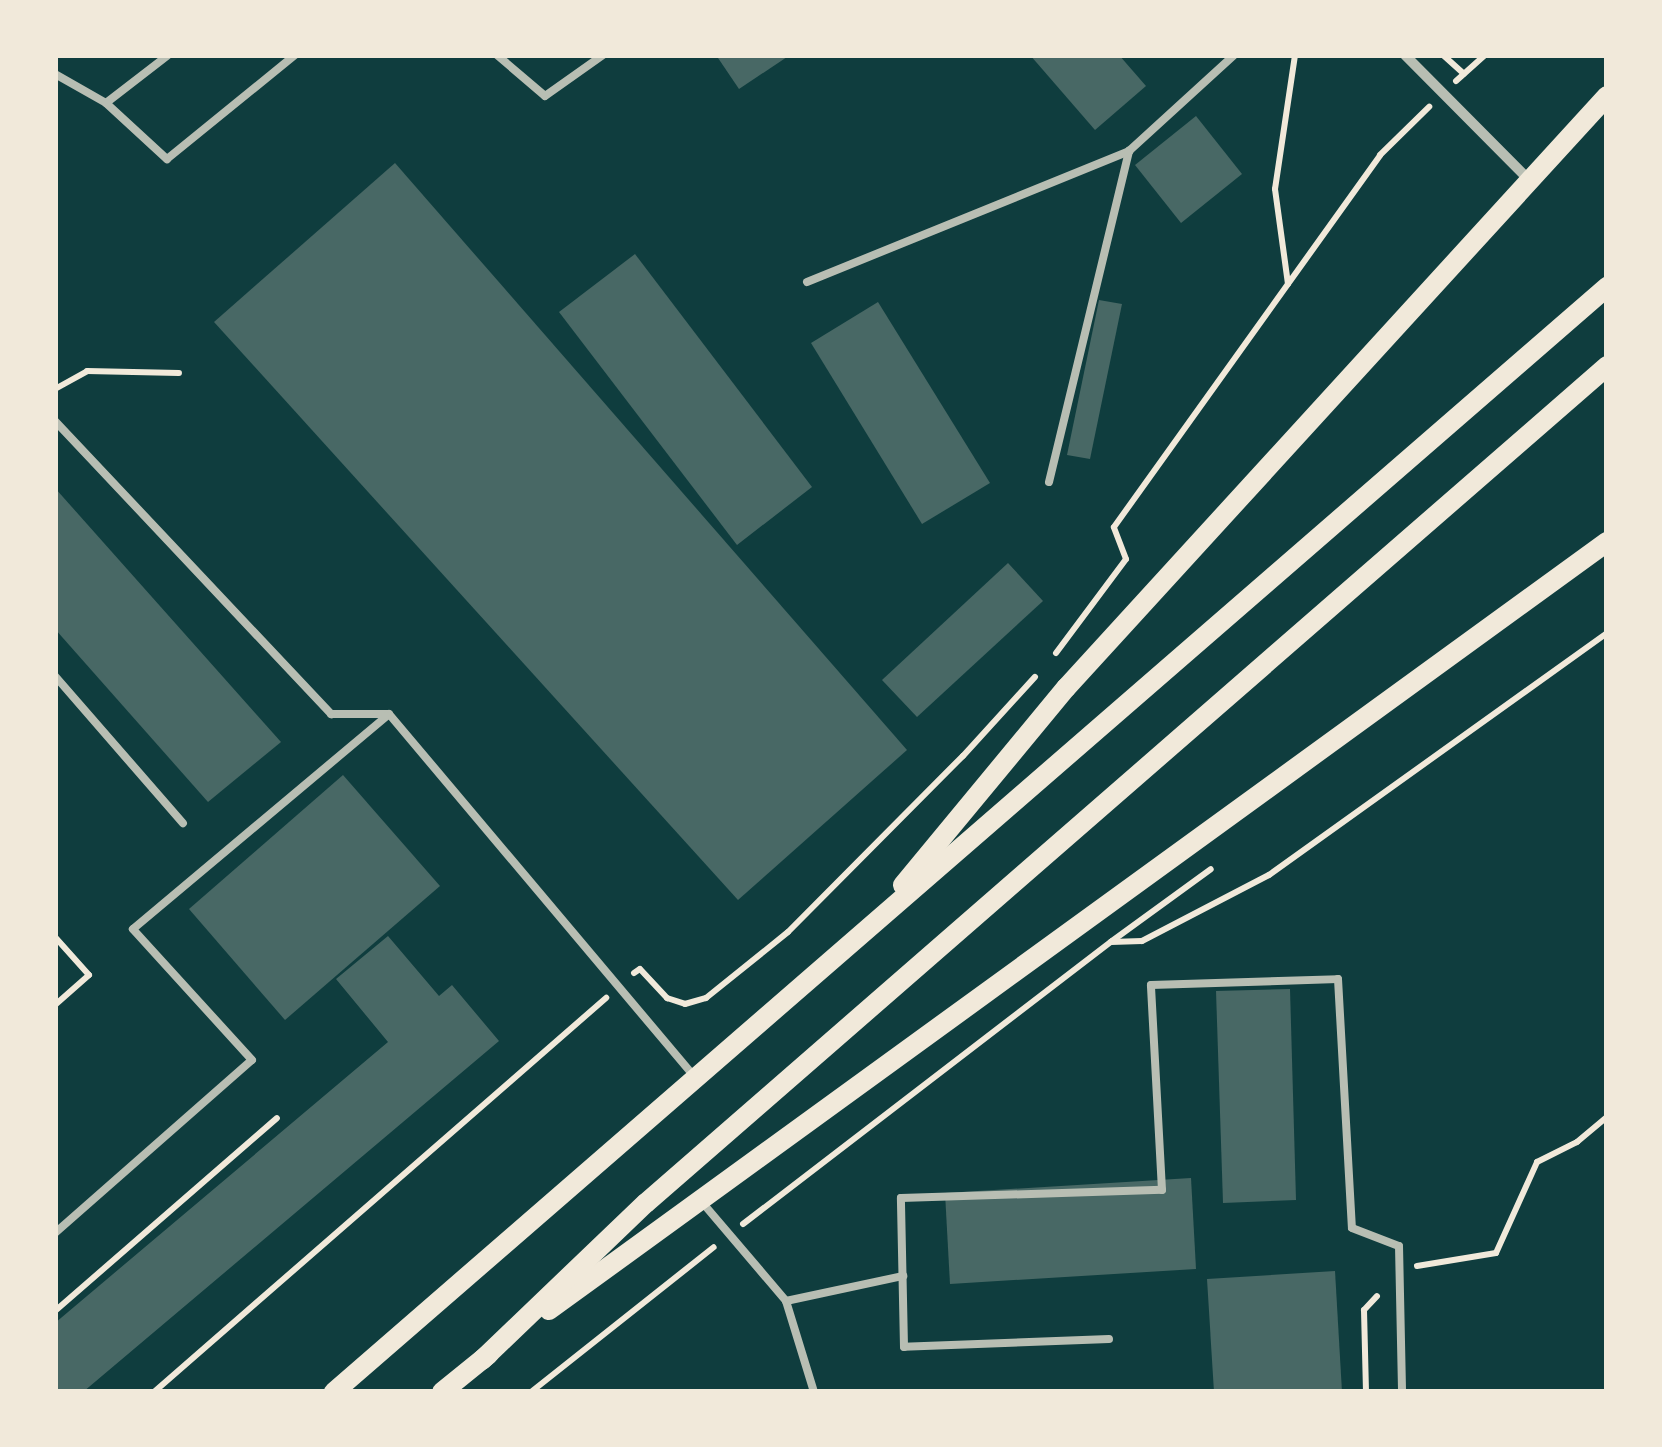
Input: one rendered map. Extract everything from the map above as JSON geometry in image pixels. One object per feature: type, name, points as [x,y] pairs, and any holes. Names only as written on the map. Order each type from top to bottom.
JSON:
[{"type":"main road","points":[[865,931],[1066,688],[1607,96]]},
{"type":"main road","points":[[334,1392],[1607,287]]},
{"type":"main road","points":[[482,1360],[646,1202],[1607,366]]},
{"type":"main road","points":[[442,1392],[700,1199],[854,1093],[1607,542]]},
{"type":"street","points":[[1405,55],[1528,180]]},
{"type":"lane","points":[[106,103],[168,55]]},
{"type":"lane","points":[[55,74],[106,103],[167,159],[295,55]]},
{"type":"lane","points":[[497,55],[544,96],[603,55]]},
{"type":"lane","points":[[807,282],[1129,151],[1234,55]]},
{"type":"lane","points":[[1049,482],[1129,151]]},
{"type":"lane","points":[[55,420],[331,714],[389,714],[696,1078]]},
{"type":"lane","points":[[55,676],[183,823]]},
{"type":"lane","points":[[55,1233],[252,1060],[134,929],[389,714]]},
{"type":"lane","points":[[1109,1339],[904,1347],[901,1198],[1162,1190],[1150,984],[1338,979],[1352,1228],[1399,1246],[1402,1392]]},
{"type":"lane","points":[[700,1199],[786,1301],[814,1392]]},
{"type":"lane","points":[[786,1301],[903,1276]]},
{"type":"path","points":[[1288,285],[1274,189],[1296,55]]},
{"type":"path","points":[[1443,55],[1464,74]]},
{"type":"path","points":[[154,1392],[561,1032],[640,969],[667,998],[685,1004],[706,998],[788,932],[963,756],[1056,652],[1126,560],[1114,527],[1380,155],[1485,55]]},
{"type":"path","points":[[55,389],[87,371],[179,374]]},
{"type":"path","points":[[530,1392],[729,1234],[1111,942],[1142,941],[1269,875],[1607,633]]},
{"type":"path","points":[[55,937],[89,975],[55,1005]]},
{"type":"path","points":[[1402,1269],[1496,1253],[1537,1162],[1577,1142],[1607,1117]]},
{"type":"path","points":[[55,1312],[278,1118]]},
{"type":"path","points":[[1364,1310],[1366,1392]]},
{"type":"building","points":[[716,55],[790,55],[739,89]]},
{"type":"building","points":[[1030,55],[1119,55],[1146,86],[1095,130]]},
{"type":"building","points":[[1196,116],[1242,174],[1181,223],[1135,165]]},
{"type":"building","points":[[395,163],[907,750],[738,900],[214,322]]},
{"type":"building","points":[[635,254],[812,487],[737,545],[559,312]]},
{"type":"building","points":[[1099,300],[1122,304],[1090,459],[1067,455]]},
{"type":"building","points":[[878,302],[990,483],[922,524],[811,343]]},
{"type":"building","points":[[55,488],[281,742],[208,802],[55,629]]},
{"type":"building","points":[[1008,563],[1043,601],[917,717],[882,680]]},
{"type":"building","points":[[343,775],[440,886],[285,1020],[189,909]]},
{"type":"building","points":[[388,936],[439,996],[452,985],[499,1041],[83,1392],[55,1392],[55,1323],[388,1042],[336,979]]},
{"type":"building","points":[[1290,989],[1296,1200],[1223,1203],[1216,991]]},
{"type":"building","points":[[1191,1178],[1196,1269],[950,1284],[945,1193]]},
{"type":"building","points":[[1335,1271],[1342,1392],[1214,1392],[1207,1279]]}]
